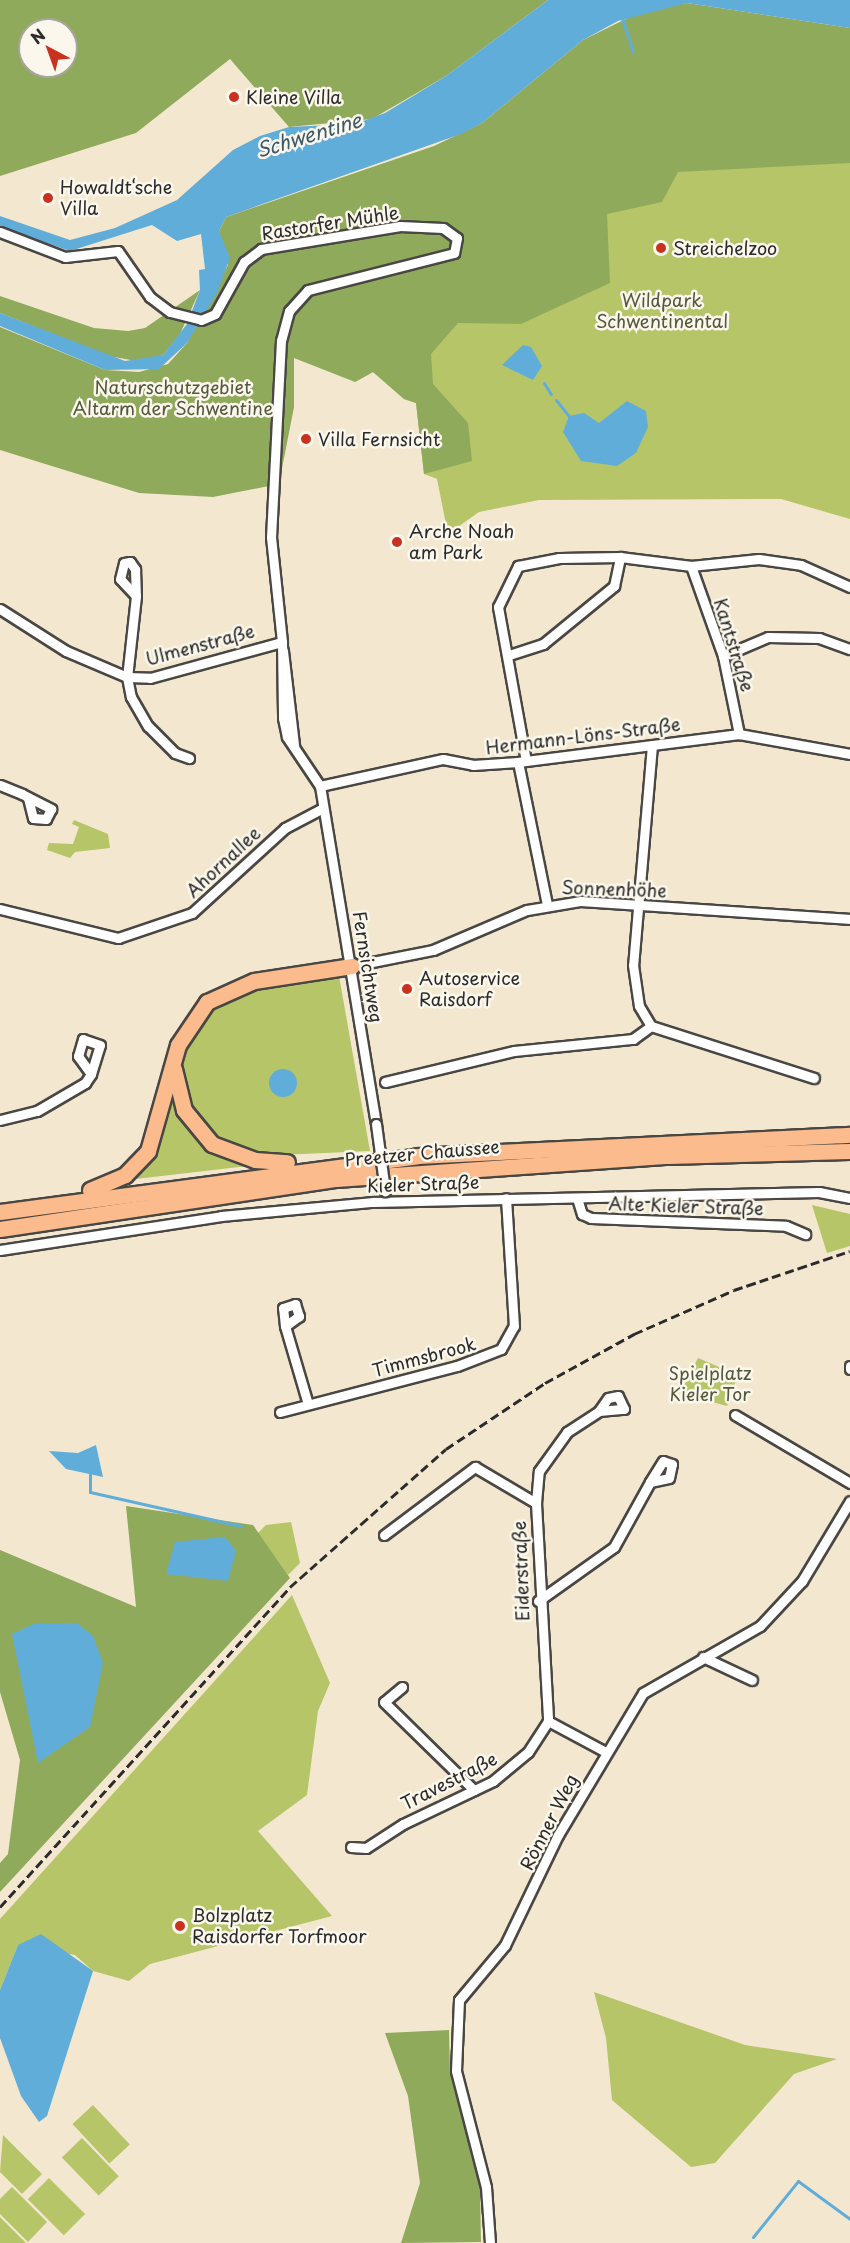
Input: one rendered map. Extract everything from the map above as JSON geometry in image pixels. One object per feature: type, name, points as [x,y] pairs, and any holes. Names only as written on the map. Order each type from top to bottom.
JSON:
[{"type":"highway","points":[[65,1199],[115,1180],[142,1160],[158,1130],[173,1063],[190,1020],[223,993],[254,981],[352,966]]},
{"type":"highway","points":[[173,1063],[184,1110],[212,1144],[255,1160],[305,1167]]},
{"type":"highway","name":"Preetzer Chaussee","points":[[0,1212],[65,1199],[305,1167],[563,1145],[850,1135]]},
{"type":"highway","name":"Preetzer Chaussee","points":[[0,1229],[336,1179],[668,1156],[850,1152]]},
{"type":"street","name":"Rastorfer Mühle","points":[[0,232],[64,257],[118,251],[150,297],[188,319],[201,320],[215,314],[244,262],[261,249],[400,226],[443,228],[456,236],[454,254],[320,285],[297,299],[281,340],[277,427]]},
{"type":"street","name":"Fernsichtweg","points":[[277,427],[271,537],[294,746],[321,786],[352,966],[387,1202]]},
{"type":"street","points":[[509,655],[543,644],[614,586],[620,557]]},
{"type":"street","points":[[547,904],[522,761],[509,655],[498,606],[518,566],[559,558],[620,557],[691,566],[781,561],[850,587]]},
{"type":"street","name":"Kantstraße","points":[[691,566],[723,656],[739,734]]},
{"type":"street","points":[[136,596],[127,677],[148,726],[175,753],[189,758]]},
{"type":"street","name":"Ulmenstraße","points":[[0,609],[66,651],[127,677],[150,678],[283,646]]},
{"type":"street","points":[[723,656],[768,637],[819,638],[850,649]]},
{"type":"street","name":"Hermann-Löns-Straße","points":[[321,786],[443,759],[472,765],[522,761],[739,734],[850,754]]},
{"type":"street","points":[[652,745],[637,907],[633,985],[651,1026],[814,1078]]},
{"type":"street","points":[[0,785],[28,798]]},
{"type":"street","name":"Ahornallee","points":[[0,909],[118,938],[192,913],[285,828],[323,808]]},
{"type":"street","name":"Sonnenhöhe","points":[[352,966],[433,950],[547,904],[581,901],[637,907],[723,907],[850,919]]},
{"type":"street","points":[[385,1082],[514,1051],[633,1039],[651,1026]]},
{"type":"street","points":[[0,1120],[57,1103],[91,1074]]},
{"type":"street","name":"Kieler Straße","points":[[0,1250],[221,1216],[387,1202],[819,1192],[850,1198]]},
{"type":"street","name":"Timmsbrook","points":[[280,1412],[467,1364],[501,1349],[514,1326],[506,1198]]},
{"type":"street","name":"Alte Kieler Straße","points":[[577,1198],[582,1214],[591,1218],[786,1226],[805,1234]]},
{"type":"street","points":[[285,1326],[308,1404]]},
{"type":"street","points":[[536,1503],[539,1472],[567,1432],[599,1411]]},
{"type":"street","points":[[735,1415],[850,1483]]},
{"type":"street","name":"Eiderstraße","points":[[384,1535],[475,1467],[536,1503],[538,1601],[548,1721]]},
{"type":"street","points":[[538,1601],[614,1547],[650,1482]]},
{"type":"street","name":"Rönner Weg","points":[[489,2243],[486,2187],[456,2071],[459,2001],[505,1945],[604,1751],[643,1693],[703,1657],[745,1636],[783,1604],[850,1501]]},
{"type":"street","points":[[703,1657],[752,1680]]},
{"type":"street","points":[[402,1687],[384,1701],[474,1790]]},
{"type":"street","points":[[548,1721],[604,1751]]},
{"type":"street","name":"Travestraße","points":[[351,1847],[366,1848],[474,1790],[518,1762],[548,1721]]},
{"type":"green space","points":[[0,0],[548,0],[446,76],[372,119],[289,127],[230,59],[136,133],[0,176]]},
{"type":"green space","name":"Naturschutzgebiet Altarm der Schwentine","points":[[687,3],[850,28],[850,163],[678,172],[662,202],[607,214],[610,283],[521,324],[458,323],[431,354],[433,384],[468,423],[472,461],[424,474],[416,403],[404,399],[373,372],[355,382],[294,358],[294,407],[279,484],[213,497],[139,493],[0,450],[0,327],[105,370],[139,372],[168,364],[187,343],[228,265],[219,231],[226,217],[434,146],[482,123],[583,40],[646,9]]},
{"type":"green space","name":"Wildpark Schwentinental","points":[[850,28],[850,519],[781,499],[539,500],[479,512],[448,534],[437,479],[424,474],[416,403],[404,399],[373,372],[355,382]]},
{"type":"green space","points":[[200,290],[180,334],[163,355],[142,362],[108,356],[0,313],[0,296],[94,328],[128,331],[145,328]]},
{"type":"green space","points":[[74,820],[108,834],[110,848],[75,852],[70,858],[47,850],[49,843],[73,844],[79,827],[72,824]]},
{"type":"green space","points":[[339,976],[370,1151],[257,1156],[224,1146],[189,1109],[181,1083],[183,1052],[195,1024],[219,1003],[253,989]]},
{"type":"green space","points":[[173,1085],[201,1141],[248,1166],[127,1180],[157,1144]]},
{"type":"green space","points":[[812,1205],[850,1214],[850,1246],[827,1253]]},
{"type":"green space","name":"Spielplatz Kieler Tor","points":[[698,1358],[738,1375],[727,1406],[680,1393]]},
{"type":"green space","points":[[126,1506],[253,1525],[290,1578],[0,1892],[0,1863],[8,1854],[20,1760],[0,1692],[0,1550],[136,1607]]},
{"type":"green space","points":[[291,1522],[300,1563],[288,1575],[258,1533],[266,1525]]},
{"type":"green space","points":[[292,1595],[330,1683],[318,1711],[307,1795],[258,1831],[332,1916],[150,1964],[129,1981],[93,1971],[75,1955],[18,1945],[0,1990],[0,1919]]},
{"type":"green space","points":[[594,1992],[745,2045],[837,2059],[794,2074],[715,2163],[691,2167],[612,2100],[606,2038]]},
{"type":"green space","points":[[449,2030],[450,2072],[480,2188],[481,2242],[401,2243],[420,2183],[408,2096],[385,2033]]},
{"type":"green space","points":[[93,2105],[130,2144],[109,2164],[73,2124]]},
{"type":"green space","points":[[3,2135],[42,2174],[22,2194],[0,2172]]},
{"type":"green space","points":[[82,2138],[119,2176],[99,2196],[62,2157]]},
{"type":"green space","points":[[49,2178],[85,2214],[64,2235],[28,2199]]},
{"type":"green space","points":[[12,2187],[47,2222],[28,2242],[0,2214],[0,2199]]},
{"type":"green space","points":[[0,2217],[26,2243],[0,2243]]},
{"type":"water","name":"Schwentine","points":[[548,0],[850,0],[850,28],[687,3],[618,21],[583,40],[482,123],[461,134],[226,217],[219,231],[230,258],[217,293],[187,343],[159,369],[105,370],[0,326],[0,313],[125,361],[163,355],[187,324],[200,290],[199,270],[205,269],[201,234],[177,241],[152,225],[70,251],[0,227],[0,216],[70,240],[115,228],[177,200],[233,150],[260,136],[289,127],[355,124],[385,113],[446,76]]},
{"type":"water","points":[[523,345],[531,347],[542,366],[533,380],[502,365]]},
{"type":"water","points":[[627,401],[646,411],[648,427],[636,453],[617,466],[581,461],[563,432],[569,416],[584,413],[599,423]]},
{"type":"water","points":[[283,1069],[293,1073],[297,1083],[293,1093],[283,1097],[273,1093],[269,1083],[273,1073]]},
{"type":"water","points":[[96,1445],[103,1477],[66,1469],[49,1451],[78,1453]]},
{"type":"water","points":[[225,1537],[236,1551],[228,1581],[166,1574],[175,1542]]},
{"type":"water","points":[[77,1623],[93,1636],[103,1663],[90,1727],[38,1763],[12,1634],[34,1624]]},
{"type":"water","points":[[41,1934],[93,1971],[47,2116],[39,2122],[21,2096],[0,2038],[0,1990],[18,1945]]},
{"type":"waterway","points":[[621,15],[633,51]]},
{"type":"waterway","points":[[544,383],[551,394]]},
{"type":"waterway","points":[[556,400],[569,416]]},
{"type":"waterway","points":[[90,1474],[90,1492],[241,1526]]},
{"type":"waterway","points":[[753,2237],[798,2181],[850,2219]]},
{"type":"railway","points":[[0,1907],[290,1587],[446,1449],[545,1383],[634,1334],[734,1290],[850,1251]]},
{"type":"place","name":"Kleine Villa","points":[[234,97]]},
{"type":"place","name":"Howaldt‘sche Villa","points":[[48,198]]},
{"type":"place","name":"Streichelzoo","points":[[661,248]]},
{"type":"place","name":"Villa Fernsicht","points":[[306,439]]},
{"type":"place","name":"Arche Noah am Park","points":[[397,542]]},
{"type":"place","name":"Autoservice Raisdorf","points":[[407,989]]},
{"type":"place","name":"Bolzplatz Raisdorfer Torfmoor","points":[[180,1926]]}]
